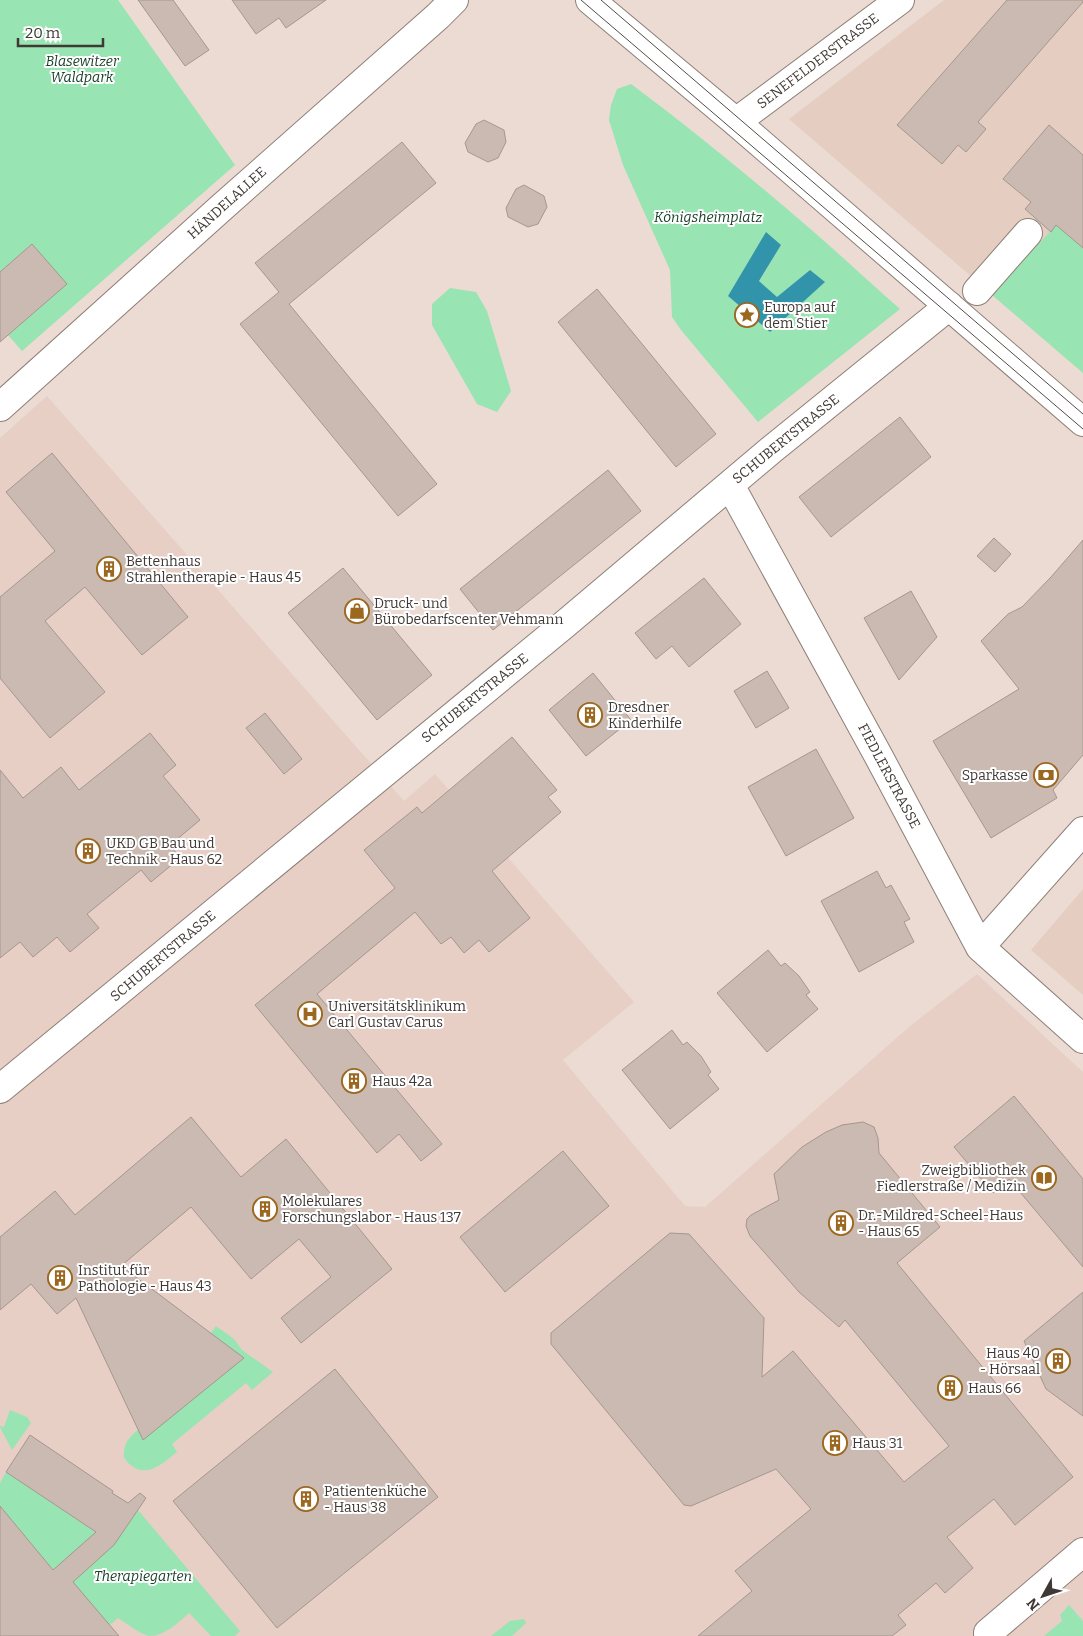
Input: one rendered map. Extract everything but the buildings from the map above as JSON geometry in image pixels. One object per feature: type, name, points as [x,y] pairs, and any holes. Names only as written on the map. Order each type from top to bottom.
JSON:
[{"type":"street","name":"HÄNDELALLEE","points":[[0,407],[454,0]]},
{"type":"street","points":[[590,0],[736,122],[1083,422]]},
{"type":"street","name":"SENEFELDERSTRASSE","points":[[736,122],[900,0]]},
{"type":"street","points":[[977,291],[1028,233]]},
{"type":"street","name":"SCHUBERTSTRASSE","points":[[0,1089],[949,306]]},
{"type":"street","name":"FIEDLERSTRASSE","points":[[730,485],[879,756],[980,947],[1083,1039]]},
{"type":"street","points":[[980,947],[1083,831]]},
{"type":"street","points":[[988,1633],[1083,1552]]},
{"type":"shaded area","points":[[944,0],[1083,0],[1083,373],[789,119]]},
{"type":"shaded area","name":"Universitätsklinikum Carl Gustav Carus","points":[[47,396],[404,801],[435,774],[634,1002],[563,1060],[685,1206],[705,1207],[910,1026],[977,974],[1083,1072],[1083,1636],[0,1636],[0,438]]},
{"type":"shaded area","points":[[1083,889],[1083,995],[1031,950]]},
{"type":"green space","name":"Blasewitzer Waldpark","points":[[0,0],[118,0],[235,165],[22,351],[8,335],[66,284],[32,244],[0,272]]},
{"type":"green space","name":"Königsheimplatz","points":[[631,84],[678,120],[826,242],[900,309],[758,422],[672,317],[670,270],[623,165],[609,120],[611,105],[617,89]],"holes":[[[781,245],[759,281],[777,298],[810,270],[770,332],[728,296]]]},
{"type":"green space","points":[[1056,225],[1083,248],[1083,373],[992,295]]},
{"type":"green space","points":[[450,288],[476,292],[487,311],[511,391],[497,412],[477,404],[432,325],[432,304]]},
{"type":"green space","points":[[216,1326],[234,1339],[242,1350],[273,1372],[252,1390],[246,1383],[172,1444],[177,1452],[164,1462],[151,1469],[137,1469],[124,1458],[124,1449],[127,1442],[139,1429]]},
{"type":"green space","points":[[10,1410],[27,1417],[31,1423],[12,1450],[0,1427],[4,1427]]},
{"type":"green space","name":"Therapiegarten","points":[[6,1472],[95,1532],[106,1526],[121,1535],[138,1510],[240,1631],[235,1636],[211,1636],[189,1613],[161,1634],[149,1636],[118,1618],[97,1636],[108,1623],[91,1603],[74,1595],[0,1506],[0,1483]]},
{"type":"green space","points":[[1069,1605],[1083,1621],[1083,1636],[1044,1636],[1062,1621],[1060,1615]]},
{"type":"green space","points":[[524,1619],[526,1623],[512,1636],[491,1636],[510,1621]]},
{"type":"water","points":[[766,232],[781,245],[759,281],[777,297],[810,270],[825,282],[770,332],[728,296]]},
{"type":"tram line","points":[[581,0],[1083,429]]},
{"type":"tram line","points":[[601,0],[1083,414]]},
{"type":"place","name":"Europa auf dem Stier","points":[[747,315]]},
{"type":"place","name":"Bettenhaus Strahlentherapie - Haus 45","points":[[109,569]]},
{"type":"place","name":"Druck- und Bürobedarfscenter Vehmann","points":[[357,611]]},
{"type":"place","name":"Dresdner Kinderhilfe","points":[[590,715]]},
{"type":"place","name":"Sparkasse","points":[[1046,775]]},
{"type":"place","name":"UKD GB Bau und Technik - Haus 62","points":[[88,851]]},
{"type":"place","name":"Universitätsklinikum Carl Gustav Carus","points":[[310,1014]]},
{"type":"place","name":"Haus 42a","points":[[354,1081]]},
{"type":"place","name":"Zweigbibliothek Fiedlerstraße / Medizin","points":[[1044,1178]]},
{"type":"place","name":"Molekulares Forschungslabor - Haus 137","points":[[265,1209]]},
{"type":"place","name":"Dr.-Mildred-Scheel-Haus - Haus 65","points":[[841,1223]]},
{"type":"place","name":"Institut für Pathologie - Haus 43","points":[[60,1278]]},
{"type":"place","name":"Haus 40 - Hörsaal","points":[[1058,1361]]},
{"type":"place","name":"Haus 66","points":[[950,1388]]},
{"type":"place","name":"Haus 31","points":[[835,1443]]},
{"type":"place","name":"Patientenküche - Haus 38","points":[[306,1499]]}]
